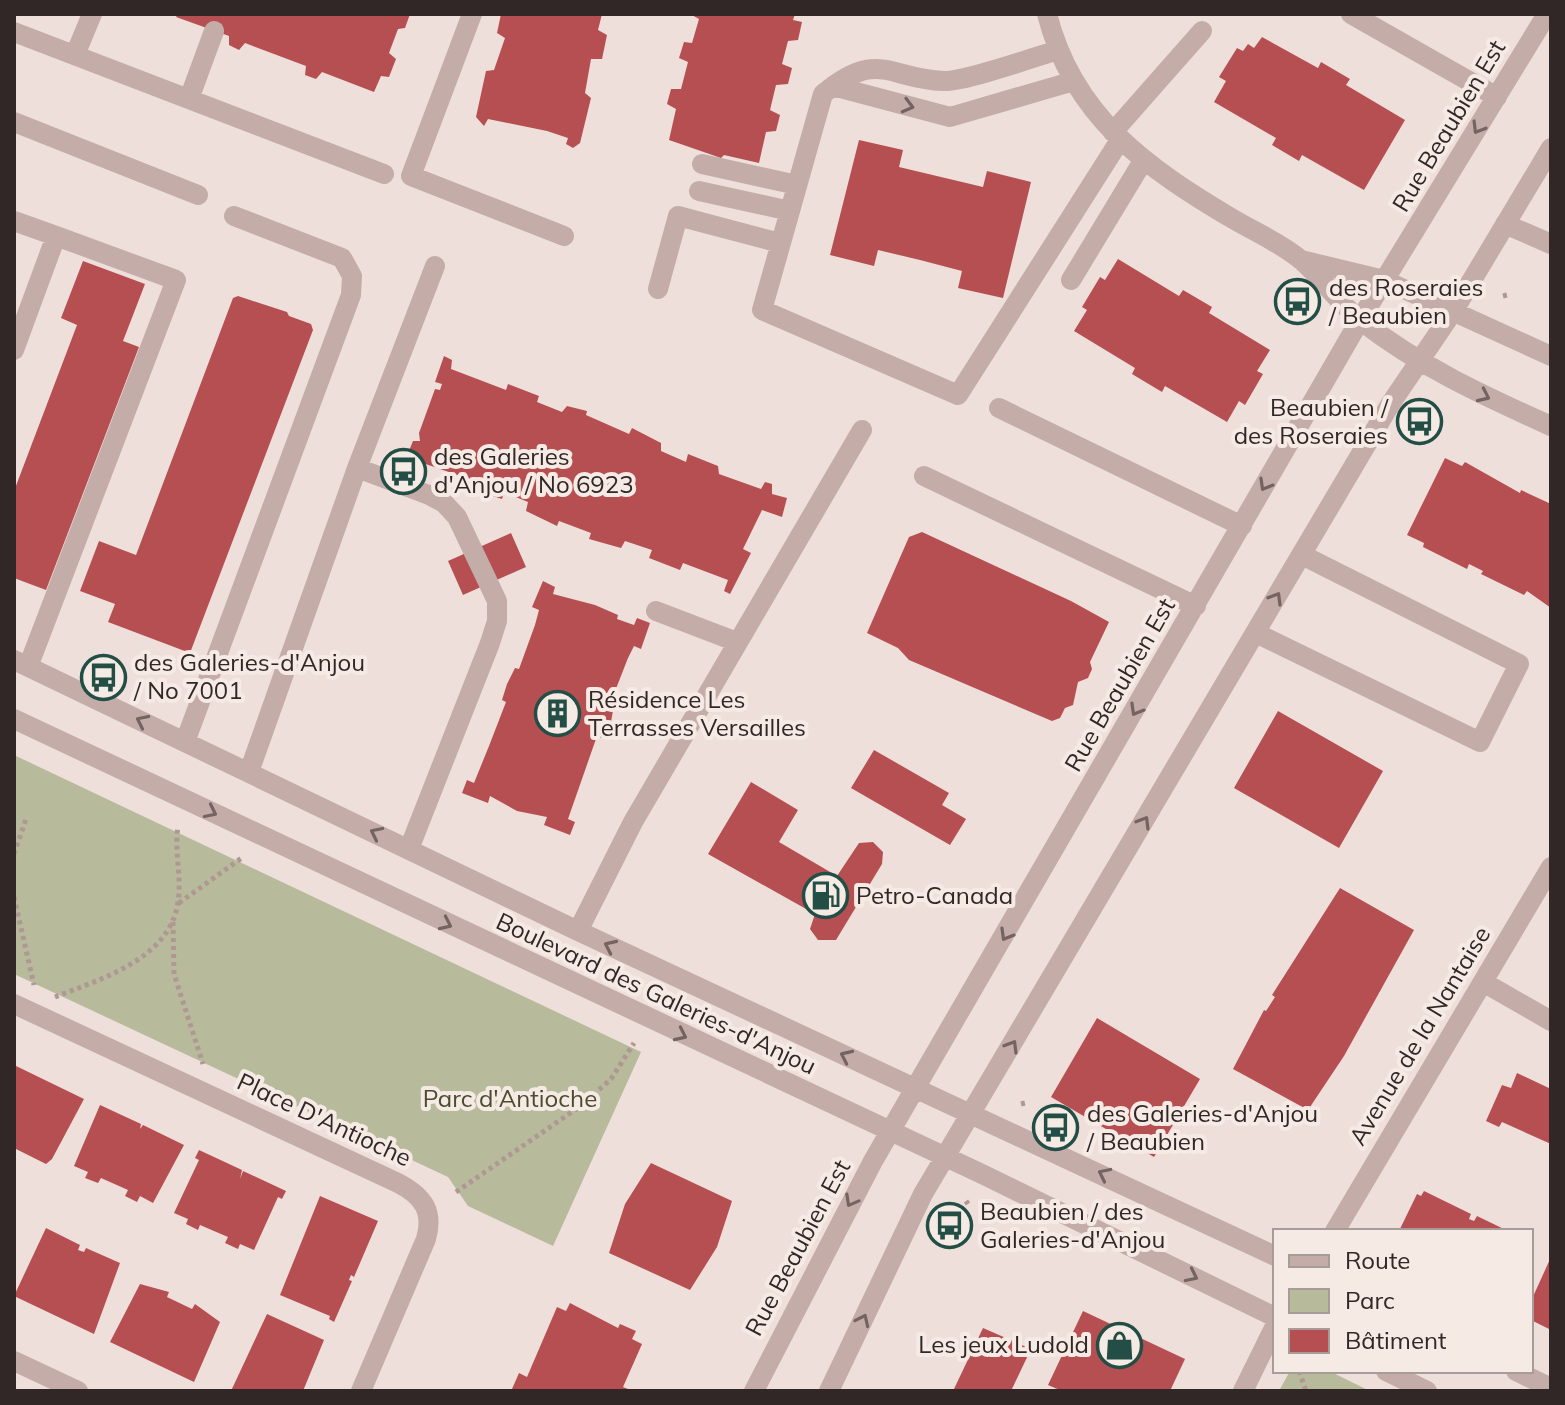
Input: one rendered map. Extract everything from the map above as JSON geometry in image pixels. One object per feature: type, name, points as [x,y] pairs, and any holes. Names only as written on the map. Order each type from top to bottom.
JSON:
[{"type":"street","points":[[75,55],[92,14]]},
{"type":"street","points":[[472,14],[411,176],[564,236]]},
{"type":"street","points":[[1047,14],[1058,50],[1074,81],[1116,136],[1143,161],[1180,187],[1301,260],[1384,280],[1551,356]]},
{"type":"street","points":[[1351,14],[1497,97]]},
{"type":"street","name":"Rue Beaubien Est","points":[[754,1391],[823,1253],[890,1133],[1360,320],[1547,14]]},
{"type":"street","points":[[189,99],[214,31]]},
{"type":"street","points":[[1058,50],[946,82],[880,67],[858,71],[823,94],[762,310],[958,395],[1116,136],[1202,31]]},
{"type":"street","points":[[14,32],[384,174]]},
{"type":"street","points":[[833,86],[950,117],[1074,81]]},
{"type":"street","points":[[14,122],[198,195]]},
{"type":"street","points":[[829,1391],[923,1194],[1302,555],[1551,148]]},
{"type":"street","points":[[1071,280],[1143,161]]},
{"type":"street","points":[[702,164],[797,185]]},
{"type":"street","points":[[699,191],[790,211]]},
{"type":"street","points":[[185,742],[351,295],[352,276],[342,258],[234,216]]},
{"type":"street","points":[[658,289],[678,216],[780,243]]},
{"type":"street","points":[[14,221],[176,280],[21,663]]},
{"type":"street","points":[[1505,224],[1551,244]]},
{"type":"street","points":[[14,350],[56,236]]},
{"type":"street","points":[[1301,260],[1330,293],[1360,320],[1419,362],[1551,426]]},
{"type":"street","points":[[249,772],[357,468],[435,266]]},
{"type":"street","points":[[999,408],[1242,526]]},
{"type":"street","points":[[578,931],[633,822],[862,430]]},
{"type":"street","points":[[357,468],[444,503],[457,517],[497,601],[497,621],[490,643],[409,849]]},
{"type":"street","points":[[924,476],[1196,606]]},
{"type":"street","points":[[1256,633],[1480,742],[1519,664],[1302,555]]},
{"type":"street","points":[[656,611],[737,642]]},
{"type":"street","name":"Boulevard des Galeries-d'Anjou","points":[[21,663],[578,931],[1273,1255]]},
{"type":"street","name":"Boulevard des Galeries-d'Anjou","points":[[14,719],[945,1157],[1273,1316]]},
{"type":"street","name":"Avenue de la Nantaise","points":[[1336,1229],[1551,867]]},
{"type":"street","points":[[1483,982],[1551,1021]]},
{"type":"street","name":"Place D'Antioche","points":[[14,1004],[398,1183],[420,1197],[430,1215],[426,1239],[361,1391]]},
{"type":"street","points":[[1243,1391],[1273,1330]]},
{"type":"street","points":[[14,1361],[78,1391]]},
{"type":"street","points":[[1390,1373],[1427,1391]]},
{"type":"street","points":[[1520,1373],[1551,1388]]},
{"type":"path","points":[[14,854],[26,819]]},
{"type":"path","points":[[178,826],[178,903],[173,921],[177,986],[204,1067]]},
{"type":"path","points":[[178,903],[243,857]]},
{"type":"path","points":[[14,897],[34,987]]},
{"type":"path","points":[[55,997],[125,967],[156,944],[173,921]]},
{"type":"path","points":[[456,1192],[582,1105],[611,1079],[634,1043]]},
{"type":"green space","name":"Parc d'Antioche","points":[[14,755],[641,1052],[553,1246],[468,1206],[448,1177],[14,974]]},
{"type":"green space","points":[[1289,1373],[1333,1373],[1370,1391],[1279,1391]]},
{"type":"building","points":[[178,14],[410,14],[405,28],[398,29],[389,53],[396,59],[389,77],[381,76],[374,92],[322,72],[316,79],[305,75],[306,66],[245,43],[239,50],[229,45],[229,36],[176,17]]},
{"type":"building","points":[[501,14],[602,14],[598,30],[607,35],[602,59],[591,59],[585,93],[591,98],[580,143],[573,148],[566,144],[568,138],[547,131],[488,119],[484,126],[476,117],[486,71],[494,70],[505,38],[497,33]]},
{"type":"building","points":[[690,14],[795,14],[793,20],[802,22],[798,40],[788,41],[782,64],[792,68],[788,84],[776,85],[770,110],[780,115],[776,131],[766,132],[759,163],[724,155],[721,158],[669,140],[676,109],[667,104],[671,89],[681,89],[688,62],[679,58],[684,42],[692,43],[699,19]]},
{"type":"building","points":[[1262,37],[1318,68],[1321,62],[1350,79],[1346,85],[1405,120],[1364,190],[1302,155],[1299,161],[1272,145],[1276,138],[1214,102],[1226,81],[1219,77],[1237,48],[1243,51],[1248,44],[1254,48]]},
{"type":"building","points":[[859,140],[903,150],[899,167],[983,187],[987,171],[1031,182],[1003,298],[958,288],[962,271],[920,260],[878,250],[874,266],[830,255]]},
{"type":"building","points":[[1118,259],[1179,296],[1183,290],[1212,307],[1209,313],[1270,350],[1257,371],[1263,374],[1245,405],[1239,401],[1227,422],[1165,386],[1162,392],[1132,374],[1135,368],[1074,331],[1087,310],[1082,307],[1100,277],[1105,280]]},
{"type":"building","points":[[83,261],[145,284],[123,341],[139,347],[46,590],[14,578],[14,491],[77,325],[61,318]]},
{"type":"building","points":[[238,296],[287,312],[289,316],[311,324],[313,330],[190,653],[108,622],[115,604],[80,591],[99,541],[136,555],[233,298]]},
{"type":"building","points":[[444,356],[452,360],[451,369],[506,390],[508,384],[539,396],[537,402],[562,412],[567,406],[587,411],[586,415],[629,434],[632,428],[661,443],[661,451],[686,462],[688,454],[718,466],[719,474],[761,489],[765,482],[772,484],[772,494],[787,498],[782,517],[762,510],[743,549],[751,553],[730,594],[724,591],[728,580],[683,563],[680,570],[649,558],[652,550],[625,541],[621,548],[589,539],[591,533],[559,521],[557,526],[526,511],[528,502],[504,492],[502,499],[469,488],[472,480],[414,460],[411,466],[404,463],[413,441],[420,441],[419,433],[435,389],[440,390],[442,384],[435,382]]},
{"type":"building","points":[[1445,458],[1462,466],[1465,462],[1520,493],[1521,490],[1551,504],[1551,608],[1527,591],[1524,595],[1481,574],[1483,571],[1469,564],[1467,569],[1423,547],[1424,543],[1407,535]]},
{"type":"building","points":[[922,532],[1071,601],[1109,622],[1090,662],[1092,669],[1088,678],[1078,682],[1073,705],[1065,708],[1060,718],[1052,721],[909,660],[898,648],[867,633],[909,537]]},
{"type":"building","points":[[511,533],[526,567],[463,595],[448,561]]},
{"type":"building","name":"Résidence Les Terrasses Versailles","points":[[543,581],[555,587],[553,594],[595,605],[618,615],[617,619],[634,625],[637,618],[650,623],[641,649],[634,646],[628,658],[610,704],[614,705],[611,722],[602,738],[597,736],[568,819],[575,822],[570,835],[544,825],[547,817],[517,811],[490,796],[488,803],[462,793],[467,780],[474,783],[506,702],[502,700],[507,684],[515,668],[519,669],[535,625],[539,610],[532,607]]},
{"type":"building","points":[[1278,711],[1383,771],[1339,848],[1234,788]]},
{"type":"building","points":[[874,750],[949,793],[942,805],[966,819],[950,845],[851,788]]},
{"type":"building","points":[[751,782],[798,810],[779,842],[837,876],[859,843],[873,842],[883,852],[882,864],[836,940],[818,940],[810,929],[815,914],[708,854]]},
{"type":"building","points":[[1340,888],[1414,930],[1344,1056],[1308,1110],[1233,1069],[1264,1010],[1275,997],[1272,995]]},
{"type":"building","points":[[1097,1018],[1200,1079],[1154,1157],[1051,1097]]},
{"type":"building","points":[[14,1065],[84,1099],[52,1159],[46,1164],[14,1148]]},
{"type":"building","points":[[1517,1073],[1551,1089],[1551,1144],[1502,1122],[1499,1127],[1486,1121],[1502,1085],[1511,1088]]},
{"type":"building","points":[[100,1105],[141,1124],[140,1129],[143,1125],[184,1145],[153,1203],[140,1196],[137,1202],[125,1196],[128,1190],[101,1178],[98,1183],[85,1178],[88,1172],[74,1166]]},
{"type":"building","points":[[199,1150],[242,1170],[240,1179],[243,1171],[286,1191],[282,1199],[278,1197],[254,1250],[240,1244],[238,1249],[225,1243],[228,1237],[200,1225],[198,1230],[186,1224],[188,1219],[174,1213],[199,1160],[195,1158]]},
{"type":"building","points":[[651,1163],[732,1201],[717,1247],[690,1290],[609,1253],[625,1204]]},
{"type":"building","points":[[1424,1191],[1471,1214],[1469,1219],[1474,1221],[1477,1216],[1504,1229],[1400,1229],[1417,1194],[1421,1196]]},
{"type":"building","points":[[320,1196],[378,1221],[354,1277],[351,1275],[349,1280],[352,1281],[334,1322],[329,1319],[330,1316],[280,1295]]},
{"type":"building","points":[[46,1228],[80,1245],[78,1250],[84,1252],[86,1248],[120,1263],[94,1334],[14,1296]]},
{"type":"building","points":[[1551,1257],[1551,1330],[1533,1321],[1533,1297]]},
{"type":"building","points":[[140,1284],[169,1292],[167,1297],[192,1309],[195,1304],[220,1322],[194,1382],[110,1342]]},
{"type":"building","points":[[570,1303],[618,1328],[620,1324],[636,1331],[632,1339],[642,1344],[623,1387],[633,1391],[512,1389],[519,1373],[527,1377],[557,1307],[566,1311]]},
{"type":"building","points":[[1083,1311],[1185,1359],[1170,1391],[1062,1391],[1048,1385]]},
{"type":"building","points":[[267,1314],[324,1340],[303,1391],[231,1391]]},
{"type":"building","points":[[983,1328],[1031,1349],[1011,1391],[953,1391]]},
{"type":"place","name":"des Roseraies / Beaubien","points":[[1298,302]]},
{"type":"place","name":"Beaubien / des Roseraies","points":[[1419,422]]},
{"type":"place","name":"des Galeries d'Anjou / No 6923","points":[[403,471]]},
{"type":"place","name":"des Galeries-d'Anjou / No 7001","points":[[103,677]]},
{"type":"place","name":"Résidence Les Terrasses Versailles","points":[[557,714]]},
{"type":"place","name":"Petro-Canada","points":[[825,896]]},
{"type":"place","name":"des Galeries-d'Anjou / Beaubien","points":[[1056,1128]]},
{"type":"place","name":"Beaubien / des Galeries-d'Anjou","points":[[949,1226]]},
{"type":"place","name":"Les jeux Ludold","points":[[1120,1345]]}]
